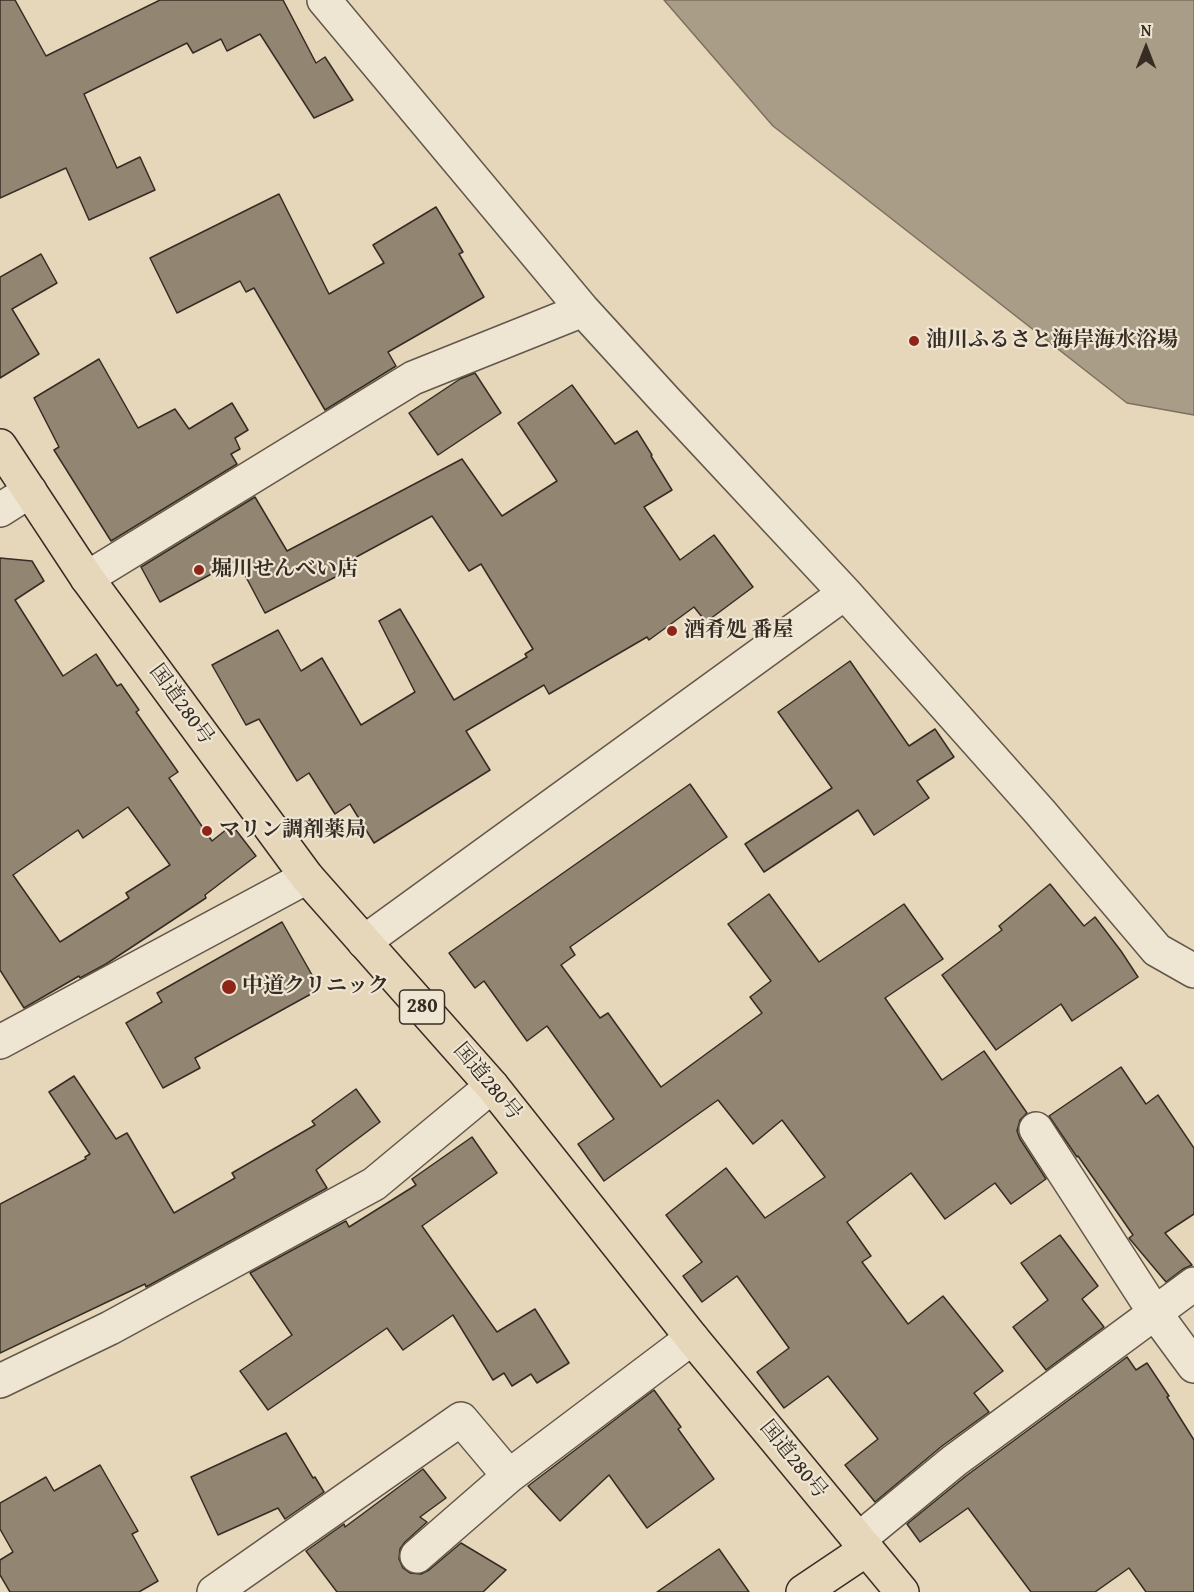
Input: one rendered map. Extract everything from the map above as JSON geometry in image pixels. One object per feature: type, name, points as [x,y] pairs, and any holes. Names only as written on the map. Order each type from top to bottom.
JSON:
[{"type":"main road","name":"国道280号","points":[[0,446],[87,578],[307,877],[492,1086],[693,1338],[902,1592]]},
{"type":"main road","points":[[803,1592],[863,1544]]},
{"type":"street","points":[[324,0],[583,309],[845,593],[1040,812],[1157,950],[1194,971]]},
{"type":"street","points":[[87,578],[413,378],[583,309]]},
{"type":"street","points":[[0,510],[30,491]]},
{"type":"street","points":[[364,942],[845,593]]},
{"type":"street","points":[[0,1042],[307,877]]},
{"type":"street","points":[[0,1381],[110,1328],[374,1184],[492,1086]]},
{"type":"street","points":[[1036,1129],[1155,1313],[1194,1366]]},
{"type":"street","points":[[863,1544],[954,1461],[1194,1284]]},
{"type":"street","points":[[417,1556],[509,1476],[693,1338]]},
{"type":"street","points":[[214,1592],[461,1419],[509,1476]]},
{"type":"shaded area","points":[[664,0],[1194,0],[1194,415],[1127,403],[773,126]]},
{"type":"building","points":[[0,0],[15,0],[46,56],[160,0],[283,0],[316,63],[325,57],[353,100],[314,118],[260,34],[227,51],[221,39],[193,53],[187,43],[84,94],[117,168],[140,157],[155,190],[89,220],[66,168],[0,198]]},
{"type":"building","points":[[279,194],[329,294],[384,263],[373,245],[436,207],[463,252],[459,254],[484,297],[388,352],[396,366],[325,410],[254,288],[246,292],[240,281],[177,313],[150,258]]},
{"type":"building","points":[[41,254],[57,283],[12,309],[39,354],[0,378],[0,277]]},
{"type":"building","points":[[99,359],[138,428],[175,409],[189,429],[232,403],[248,430],[235,438],[240,449],[231,454],[237,464],[111,541],[54,450],[59,447],[34,398]]},
{"type":"building","points":[[475,373],[501,413],[438,455],[409,413],[460,379]]},
{"type":"building","points":[[572,385],[615,444],[637,431],[652,455],[672,490],[644,507],[680,560],[714,535],[753,587],[706,622],[694,607],[649,640],[647,637],[549,694],[544,685],[466,731],[490,770],[374,843],[350,804],[335,814],[309,773],[297,781],[259,719],[246,725],[212,665],[278,630],[301,671],[322,658],[361,725],[415,692],[379,621],[400,609],[454,700],[527,657],[525,654],[533,649],[481,564],[469,571],[432,516],[347,562],[351,569],[265,613],[237,560],[160,602],[141,567],[255,497],[287,551],[462,459],[502,516],[557,481],[518,423]]},
{"type":"building","points":[[0,558],[32,561],[44,581],[15,600],[63,676],[96,654],[117,686],[121,684],[139,710],[136,712],[178,772],[169,778],[212,841],[232,825],[256,856],[205,895],[206,898],[106,964],[80,978],[79,976],[24,1008],[0,970]],"holes":[[[128,807],[170,865],[126,893],[129,898],[60,942],[13,875],[78,830],[83,838]]]},
{"type":"building","points":[[850,661],[909,746],[935,729],[954,757],[917,781],[929,798],[874,835],[858,810],[764,872],[745,844],[832,788],[778,712]]},
{"type":"building","points":[[690,784],[727,837],[570,947],[575,955],[561,965],[600,1018],[608,1013],[661,1087],[762,1013],[750,997],[771,981],[728,924],[769,894],[819,962],[904,904],[943,959],[885,998],[942,1080],[984,1051],[1027,1113],[1020,1120],[1017,1131],[1046,1179],[1011,1204],[995,1183],[945,1219],[911,1173],[847,1222],[871,1256],[862,1262],[908,1324],[943,1296],[1003,1371],[974,1393],[989,1412],[942,1446],[875,1502],[845,1465],[878,1439],[828,1376],[784,1408],[757,1372],[789,1348],[737,1276],[702,1302],[683,1276],[702,1262],[666,1215],[726,1168],[765,1218],[825,1177],[782,1120],[753,1144],[718,1100],[604,1181],[578,1144],[614,1119],[547,1026],[527,1041],[484,981],[475,988],[449,953]]},
{"type":"building","points":[[1050,884],[1084,926],[1095,917],[1138,977],[1072,1021],[1061,1004],[996,1050],[942,975],[1002,930],[999,926]]},
{"type":"building","points":[[282,922],[320,989],[195,1058],[200,1068],[163,1088],[126,1023],[162,1002],[157,993]]},
{"type":"building","points":[[1121,1067],[1146,1104],[1158,1095],[1194,1148],[1194,1214],[1165,1233],[1192,1265],[1166,1282],[1129,1238],[1133,1235],[1049,1116]]},
{"type":"building","points":[[74,1076],[116,1139],[127,1133],[174,1213],[235,1178],[232,1173],[315,1125],[312,1121],[356,1089],[380,1122],[316,1170],[327,1188],[146,1287],[145,1284],[0,1353],[0,1204],[86,1159],[85,1157],[90,1154],[49,1092]]},
{"type":"building","points":[[472,1137],[497,1173],[422,1226],[497,1332],[535,1309],[569,1363],[537,1383],[531,1374],[512,1386],[504,1373],[493,1380],[453,1315],[403,1350],[387,1328],[268,1410],[240,1371],[292,1335],[250,1273],[346,1221],[349,1227],[416,1185],[412,1179]]},
{"type":"building","points":[[1060,1235],[1098,1286],[1082,1299],[1104,1327],[1046,1370],[1013,1327],[1048,1300],[1021,1263]]},
{"type":"building","points":[[1127,1357],[1136,1370],[1147,1363],[1194,1440],[1194,1592],[1146,1592],[1129,1568],[1095,1592],[1031,1592],[968,1508],[920,1542],[907,1524],[966,1476]]},
{"type":"building","points":[[654,1390],[681,1427],[678,1429],[714,1479],[647,1528],[609,1475],[560,1521],[528,1486]]},
{"type":"building","points":[[286,1433],[324,1492],[285,1519],[278,1508],[218,1535],[191,1477]]},
{"type":"building","points":[[100,1465],[138,1531],[132,1534],[158,1581],[139,1592],[10,1592],[0,1575],[0,1560],[13,1552],[0,1529],[0,1503],[46,1477],[54,1491]]},
{"type":"building","points":[[423,1469],[446,1498],[420,1517],[427,1522],[400,1549],[399,1559],[403,1568],[410,1573],[421,1574],[461,1543],[506,1570],[483,1592],[337,1592],[306,1551],[344,1524],[345,1527]]},
{"type":"building","points":[[719,1549],[749,1592],[657,1592]]},
{"type":"place","name":"油川ふるさと海岸海水浴場","points":[[914,341]]},
{"type":"place","name":"堀川せんべい店","points":[[199,570]]},
{"type":"place","name":"酒肴処 番屋","points":[[672,631]]},
{"type":"place","name":"マリン調剤薬局","points":[[207,831]]},
{"type":"place","name":"中道クリニック","points":[[229,987]]}]
